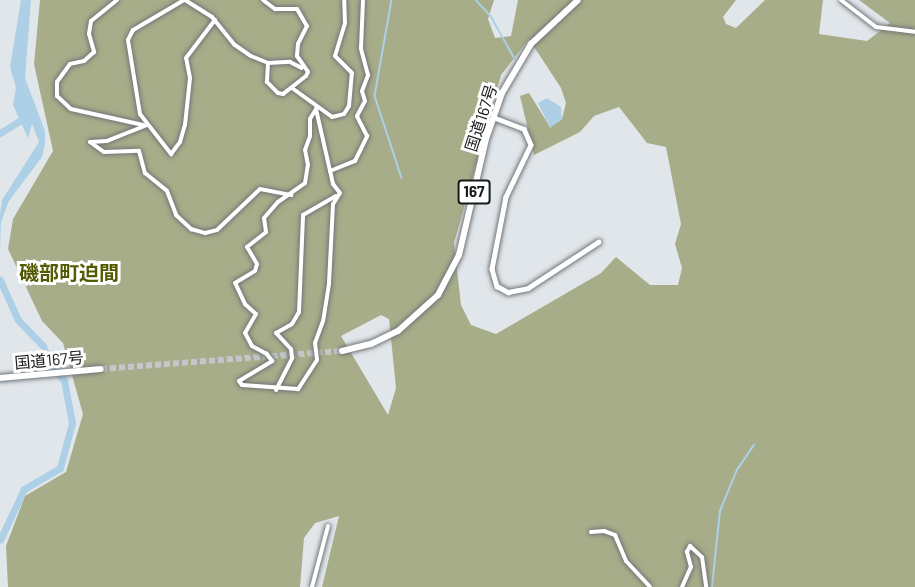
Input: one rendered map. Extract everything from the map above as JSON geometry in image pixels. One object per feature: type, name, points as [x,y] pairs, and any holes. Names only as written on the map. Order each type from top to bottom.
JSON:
[{"type":"highway","name":"国道167号","points":[[342,351],[371,344],[398,331],[424,310],[444,286],[462,244],[493,117],[510,76],[531,44],[577,0]]},
{"type":"highway","name":"国道167号","points":[[1,377],[98,370]]},
{"type":"street","points":[[117,0],[92,21],[89,34],[94,52],[84,61],[70,64],[57,82],[57,96],[71,109],[147,125]]},
{"type":"street","points":[[215,20],[186,58],[190,78],[185,125],[173,154],[140,114],[139,88],[131,68],[130,33],[184,0],[215,20],[239,48],[268,63],[282,61],[308,72],[292,88],[281,94],[271,87],[266,79],[268,63]]},
{"type":"street","points":[[263,0],[275,9],[289,8],[302,14],[307,26],[298,44],[297,56],[303,68]]},
{"type":"street","points":[[292,88],[316,108],[332,117],[344,114],[350,106],[352,73],[348,65],[335,56],[345,23],[344,0]]},
{"type":"street","points":[[330,171],[356,161],[367,136],[357,116],[365,101],[362,91],[368,75],[361,48],[363,0]]},
{"type":"street","points":[[841,0],[876,27],[915,32]]},
{"type":"street","points":[[276,390],[292,358],[291,349],[276,333],[292,324],[299,312],[303,214],[340,192],[330,171],[316,108]]},
{"type":"street","points":[[316,108],[310,119],[310,136],[305,150],[305,183],[292,195],[278,202],[264,218],[266,232],[247,247],[257,264],[255,271],[234,284],[246,306],[256,314],[245,333],[252,346],[267,354],[272,361],[239,383],[276,390],[301,387],[316,364],[315,343],[323,321],[329,284],[336,196]]},
{"type":"street","points":[[493,117],[524,129],[531,145],[506,197],[492,269],[497,286],[508,292],[528,288],[598,242]]},
{"type":"street","points":[[147,125],[107,141],[90,142],[104,152],[139,151],[145,173],[167,191],[176,215],[191,229],[205,233],[217,230],[260,189],[292,195]]},
{"type":"street","points":[[312,587],[328,526]]},
{"type":"street","points":[[591,532],[604,531],[615,535],[626,561],[646,578],[650,587]]},
{"type":"street","points":[[682,587],[691,567],[687,552],[690,546],[702,558],[706,587]]},
{"type":"green space","points":[[40,0],[494,0],[488,19],[495,38],[511,36],[518,0],[736,0],[723,17],[726,24],[736,28],[765,0],[823,0],[819,34],[867,41],[890,23],[859,0],[915,0],[915,587],[322,587],[339,516],[315,523],[304,538],[300,587],[8,587],[6,546],[25,496],[66,472],[83,414],[63,343],[42,321],[8,249],[13,219],[53,151],[34,64]],"holes":[[[529,39],[561,88],[566,103],[562,119],[550,127],[529,93],[520,96],[534,155],[580,132],[594,116],[619,107],[647,143],[666,147],[681,224],[675,244],[682,268],[678,285],[650,285],[616,257],[601,273],[496,334],[471,325],[461,305],[454,243],[501,75]],[[381,315],[389,319],[396,388],[388,415],[341,336]]]},
{"type":"water","points":[[21,0],[31,0],[25,78],[45,131],[45,144],[42,157],[9,201],[1,222],[0,251],[0,215],[2,200],[39,142],[32,124],[28,138],[13,105],[16,88],[10,67]]},
{"type":"water","points":[[547,98],[561,107],[562,119],[550,128],[538,103]]},
{"type":"waterway","points":[[392,0],[375,96],[402,178]]},
{"type":"waterway","points":[[476,0],[491,16],[515,59]]},
{"type":"waterway","points":[[0,133],[27,116]]},
{"type":"waterway","points":[[0,280],[18,320],[43,346],[50,363],[64,380],[72,423],[60,468],[24,489],[0,540]]},
{"type":"waterway","points":[[712,587],[720,511],[737,470],[754,445]]},
{"type":"tunnel","points":[[101,369],[342,351]]},
{"type":"district","name":"磯部町迫間","points":[[69,272]]}]
